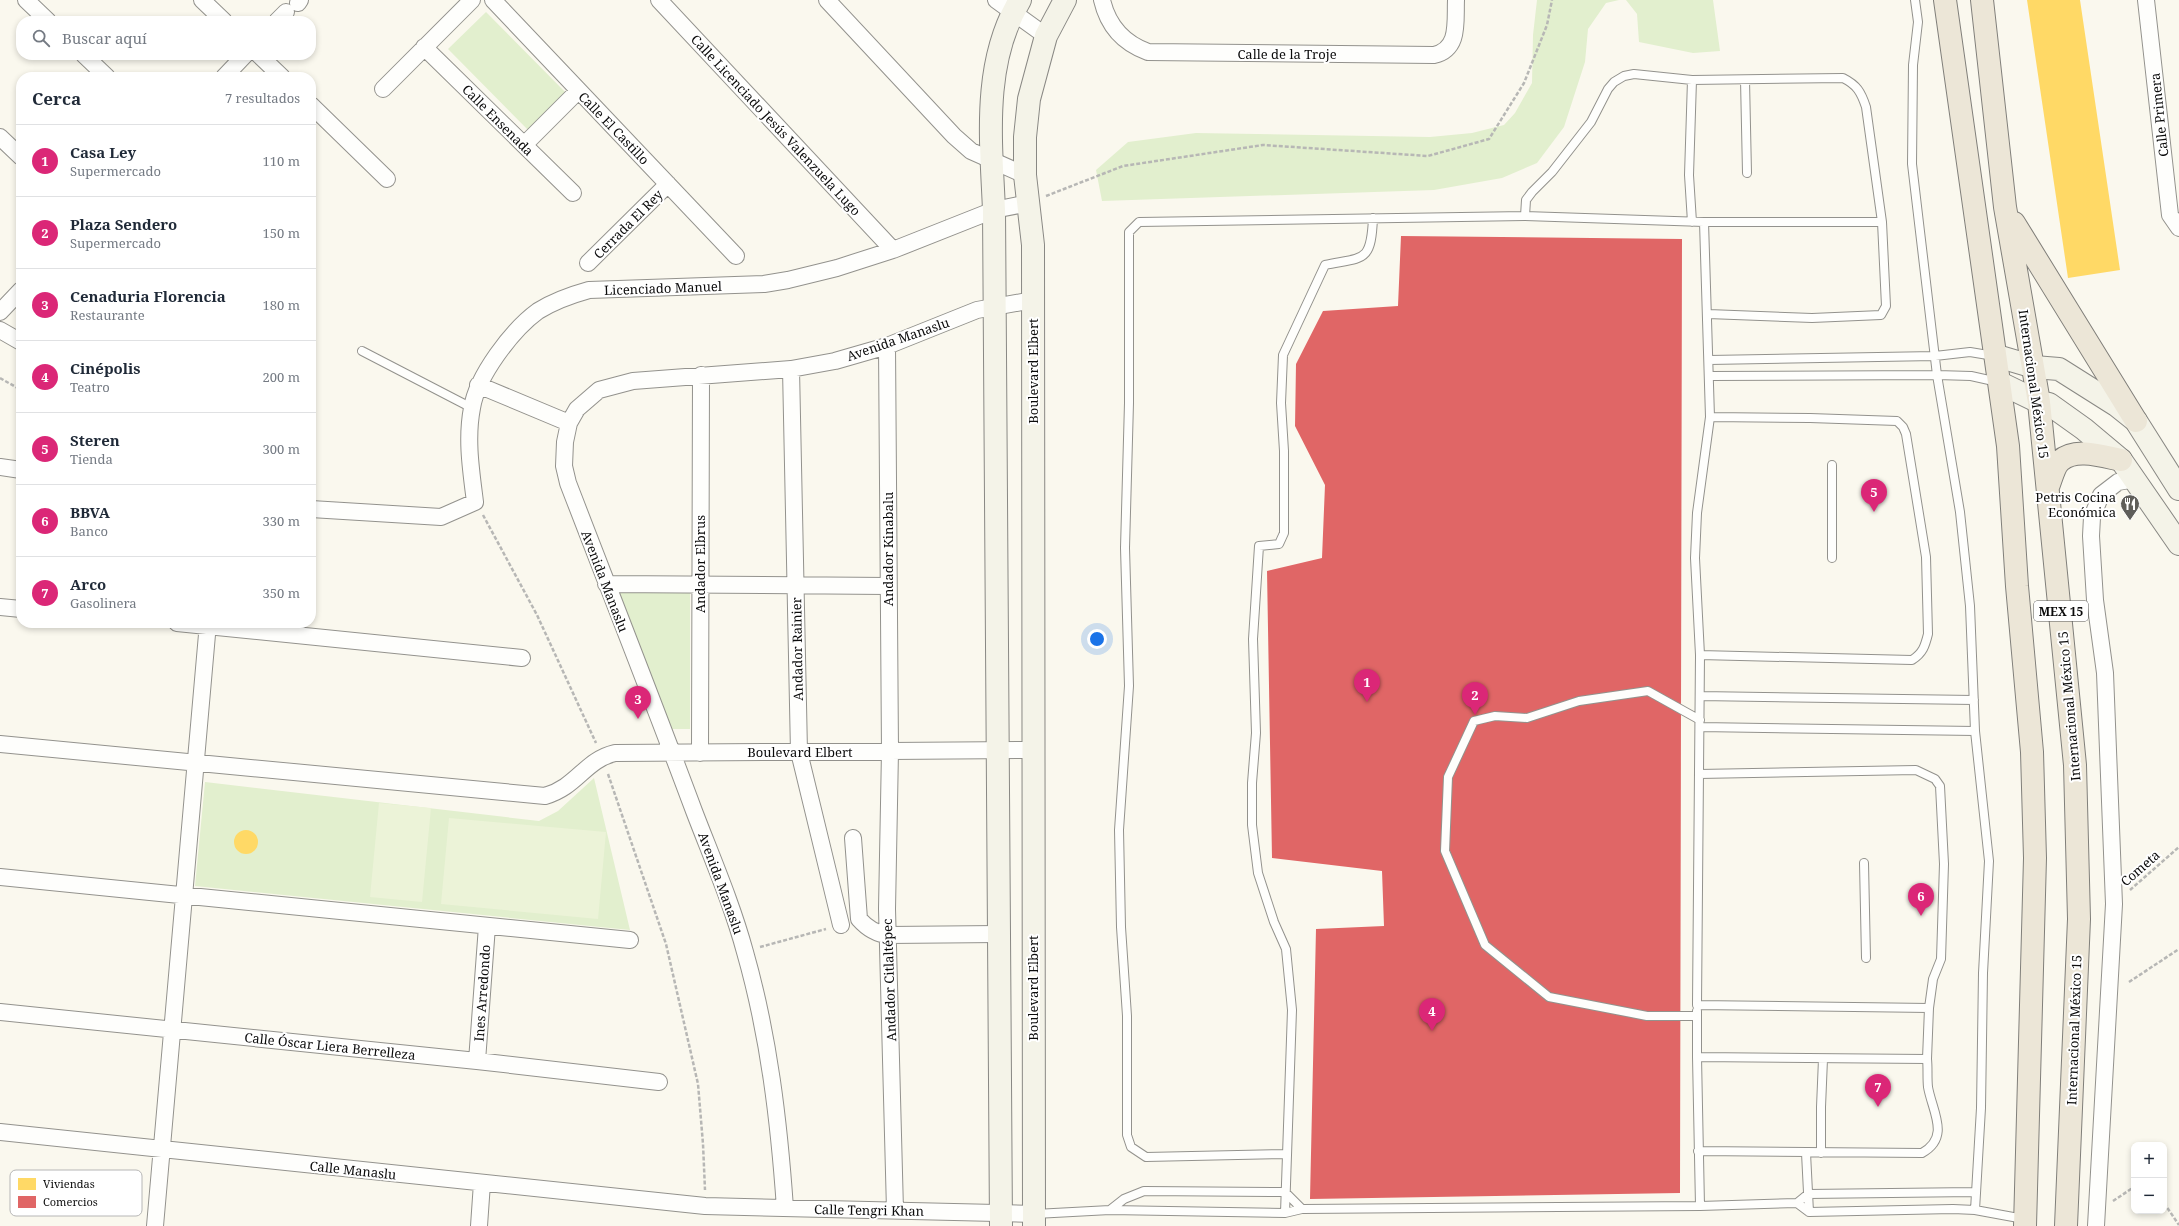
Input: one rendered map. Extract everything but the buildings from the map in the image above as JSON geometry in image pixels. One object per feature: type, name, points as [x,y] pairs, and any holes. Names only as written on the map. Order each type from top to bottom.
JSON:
[{"type":"main road","name":"MEX 15","points":[[1945,0],[1997,356],[2008,446],[2017,586],[2032,752],[2035,873],[2025,1222]]},
{"type":"main road","name":"Internacional México 15","points":[[1982,0],[2005,207],[2039,402],[2070,705],[2078,833],[2078,926],[2066,1226]]},
{"type":"main road","points":[[2005,207],[2030,252],[2136,421]]},
{"type":"main road","points":[[2048,488],[2058,462],[2068,456],[2081,453],[2120,460]]},
{"type":"street","points":[[26,0],[43,16]]},
{"type":"street","points":[[202,0],[219,16]]},
{"type":"street","points":[[383,89],[472,0]]},
{"type":"street","name":"Calle El Castillo","points":[[492,0],[736,256]]},
{"type":"street","name":"Calle Licenciado Jesús Valenzuela Lugo","points":[[659,0],[893,250]]},
{"type":"street","points":[[827,0],[954,136],[971,151],[1024,175]]},
{"type":"street","name":"Boulevard Elbert","points":[[1034,1220],[1033,245],[1029,203],[1024,175],[1025,137],[1029,99],[1046,36],[1065,0]]},
{"type":"street","name":"Calle de la Troje","points":[[1102,0],[1108,20],[1116,31],[1135,47],[1148,52],[1172,54],[1434,55],[1443,53],[1450,46],[1455,33],[1456,0]]},
{"type":"street","name":"Calle Primera","points":[[2146,0],[2174,212],[2179,228]]},
{"type":"street","points":[[1001,1220],[995,306],[992,160],[993,85],[1009,4],[1046,36]]},
{"type":"street","name":"Calle Ensenada","points":[[424,47],[573,193]]},
{"type":"street","points":[[89,60],[102,72]]},
{"type":"street","points":[[229,72],[240,60]]},
{"type":"street","points":[[264,60],[277,72]]},
{"type":"street","points":[[524,145],[578,91]]},
{"type":"street","points":[[316,110],[387,179]]},
{"type":"street","points":[[0,137],[16,152]]},
{"type":"street","name":"Cerrada El Rey","points":[[588,263],[668,184]]},
{"type":"street","name":"Licenciado Manuel","points":[[475,502],[468,448],[472,408],[478,385],[493,360],[537,312],[568,296],[589,290],[770,283],[837,268],[893,250],[994,210],[1029,203]]},
{"type":"street","points":[[0,312],[16,295]]},
{"type":"street","name":"Avenida Manaslu","points":[[785,1208],[780,1132],[773,1085],[766,1043],[745,951],[673,753],[568,483],[564,466],[565,442],[569,423],[577,409],[599,390],[633,381],[791,369],[835,361],[887,346],[977,310],[1033,300]]},
{"type":"street","points":[[0,330],[16,339]]},
{"type":"street","name":"Andador Kinabalu","points":[[887,346],[890,751]]},
{"type":"street","points":[[1997,356],[2034,367],[2059,369],[2136,421],[2179,489]]},
{"type":"street","name":"Andador Rainier","points":[[791,369],[798,752],[841,925]]},
{"type":"street","name":"Andador Elbrus","points":[[700,752],[701,376]]},
{"type":"street","points":[[2000,383],[2039,402],[2049,404],[2084,429],[2120,460],[2135,479],[2179,544]]},
{"type":"street","points":[[478,385],[569,423]]},
{"type":"street","points":[[0,467],[16,469]]},
{"type":"street","points":[[2096,1226],[2114,904],[2105,673],[2095,600],[2091,536],[2092,517],[2101,495],[2118,482],[2135,479]]},
{"type":"street","points":[[316,509],[441,517],[475,502]]},
{"type":"street","points":[[606,584],[888,586]]},
{"type":"street","points":[[0,607],[16,609]]},
{"type":"street","points":[[155,1226],[208,628]]},
{"type":"street","points":[[245,628],[522,658]]},
{"type":"street","points":[[0,744],[196,764],[545,796],[557,793],[568,786],[602,756]]},
{"type":"street","name":"Boulevard Elbert","points":[[602,756],[615,753],[1033,750]]},
{"type":"street","name":"Andador Citlaltépec","points":[[890,751],[888,935],[896,1210]]},
{"type":"street","points":[[853,838],[859,919],[873,931],[879,934],[888,935],[999,934]]},
{"type":"street","points":[[0,877],[630,940]]},
{"type":"street","name":"Ines Arredondo","points":[[477,1061],[487,926]]},
{"type":"street","name":"Calle Óscar Liera Berrelleza","points":[[0,1012],[477,1061],[659,1082]]},
{"type":"street","name":"Calle Manaslu","points":[[0,1132],[705,1206]]},
{"type":"street","points":[[479,1226],[482,1183]]},
{"type":"street","name":"Calle Tengri Khan","points":[[705,1206],[896,1210],[1001,1220],[1034,1220]]},
{"type":"lane","points":[[1915,0],[1918,22],[1913,65],[1912,164],[1937,375],[1960,512],[1970,606],[1975,731],[1989,861],[1983,973],[1981,1108],[1974,1192],[1975,1210]]},
{"type":"lane","points":[[1525,216],[1526,200],[1552,172],[1591,122],[1608,89],[1614,82],[1624,76],[1634,74],[1692,80],[1843,78],[1854,84],[1862,93],[1866,107],[1882,222],[1886,306],[1881,315],[1812,318],[1708,314]]},
{"type":"lane","points":[[1692,80],[1689,175],[1692,222]]},
{"type":"lane","points":[[1745,80],[1747,173]]},
{"type":"lane","points":[[1286,1154],[1146,1157],[1131,1147],[1127,1135],[1127,1016],[1121,926],[1120,830],[1129,686],[1125,548],[1129,403],[1127,240],[1129,232],[1139,222],[1372,218],[1525,216],[1692,222],[1882,222]]},
{"type":"lane","points":[[1285,1213],[1286,1154],[1290,1106],[1292,1010],[1286,949],[1274,922],[1258,873],[1252,825],[1252,783],[1256,733],[1253,639],[1259,546],[1279,544],[1284,534],[1284,451],[1281,403],[1283,355],[1325,265],[1363,257],[1368,251],[1372,218]]},
{"type":"lane","points":[[1700,1206],[1696,1005],[1700,655],[1695,558],[1697,513],[1710,417],[1704,222]]},
{"type":"lane","points":[[362,351],[472,408]]},
{"type":"lane","points":[[1709,360],[1935,356],[1970,352],[1997,356]]},
{"type":"lane","points":[[1709,376],[1937,375],[1971,376],[2000,383]]},
{"type":"lane","points":[[1700,655],[1912,660],[1920,655],[1925,646],[1928,634],[1926,557],[1906,434],[1903,427],[1897,422],[1891,420],[1710,417]]},
{"type":"lane","points":[[1832,465],[1832,558]]},
{"type":"lane","points":[[1697,1016],[1647,1016],[1549,997],[1485,945],[1444,851],[1448,777],[1474,721],[1495,716],[1527,718],[1579,700],[1648,691],[1700,724],[1975,731]]},
{"type":"lane","points":[[1700,696],[1974,700]]},
{"type":"lane","points":[[1698,1151],[1922,1153],[1932,1148],[1937,1134],[1938,1118],[1928,1087],[1927,1059],[1929,1008],[1933,979],[1941,959],[1944,864],[1940,786],[1935,779],[1916,770],[1699,774]]},
{"type":"lane","points":[[1864,863],[1866,958]]},
{"type":"lane","points":[[1696,1005],[1929,1008]]},
{"type":"lane","points":[[1697,1057],[1927,1059]]},
{"type":"lane","points":[[1821,1153],[1823,1059]]},
{"type":"lane","points":[[1806,1153],[1809,1212]]},
{"type":"lane","points":[[1110,1210],[1124,1199],[1144,1191],[1285,1192],[1302,1210]]},
{"type":"lane","points":[[1034,1220],[1110,1210],[1285,1213],[1302,1210],[1700,1206],[1797,1203],[1808,1194],[1974,1192]]},
{"type":"lane","points":[[1797,1203],[1809,1212],[1975,1210],[2025,1222]]},
{"type":"path","points":[[1029,203],[1123,166],[1263,145],[1428,156],[1489,139],[1524,83],[1547,25],[1552,0]]},
{"type":"path","points":[[0,378],[16,387]]},
{"type":"path","points":[[475,502],[537,615],[602,756],[666,944],[698,1084],[704,1144],[705,1206]]},
{"type":"path","name":"Cometa","points":[[2114,904],[2179,847]]},
{"type":"path","points":[[745,951],[841,925]]},
{"type":"path","points":[[2129,982],[2179,949]]},
{"type":"path","points":[[2167,1207],[2179,1225]]},
{"type":"green space","points":[[1537,0],[1619,0],[1606,3],[1588,29],[1585,62],[1564,127],[1537,163],[1502,178],[1434,190],[1102,201],[1096,170],[1128,142],[1196,133],[1430,137],[1472,133],[1504,125],[1515,113],[1532,83],[1533,35]]},
{"type":"green space","points":[[1626,0],[1713,0],[1720,51],[1693,53],[1639,42],[1637,14]]},
{"type":"green space","points":[[486,12],[569,96],[531,133],[448,49]]},
{"type":"green space","points":[[616,583],[690,584],[690,729],[670,729]]},
{"type":"green space","points":[[594,778],[630,930],[195,886],[205,782],[539,821],[558,811]]},
{"type":"green space","points":[[379,803],[431,808],[422,902],[370,897]]},
{"type":"green space","points":[[449,818],[606,832],[598,919],[441,904]]},
{"type":"place","name":"Steren","points":[[1874,512]]},
{"type":"place","name":"Petris Cocina Económica","points":[[2130,521]]},
{"type":"place","name":"Casa Ley","points":[[1367,702]]},
{"type":"place","name":"Plaza Sendero","points":[[1475,715]]},
{"type":"place","name":"Cenaduria Florencia","points":[[638,719]]},
{"type":"place","name":"BBVA","points":[[1921,916]]},
{"type":"place","name":"Cinépolis","points":[[1432,1031]]},
{"type":"place","name":"Arco","points":[[1878,1107]]}]
